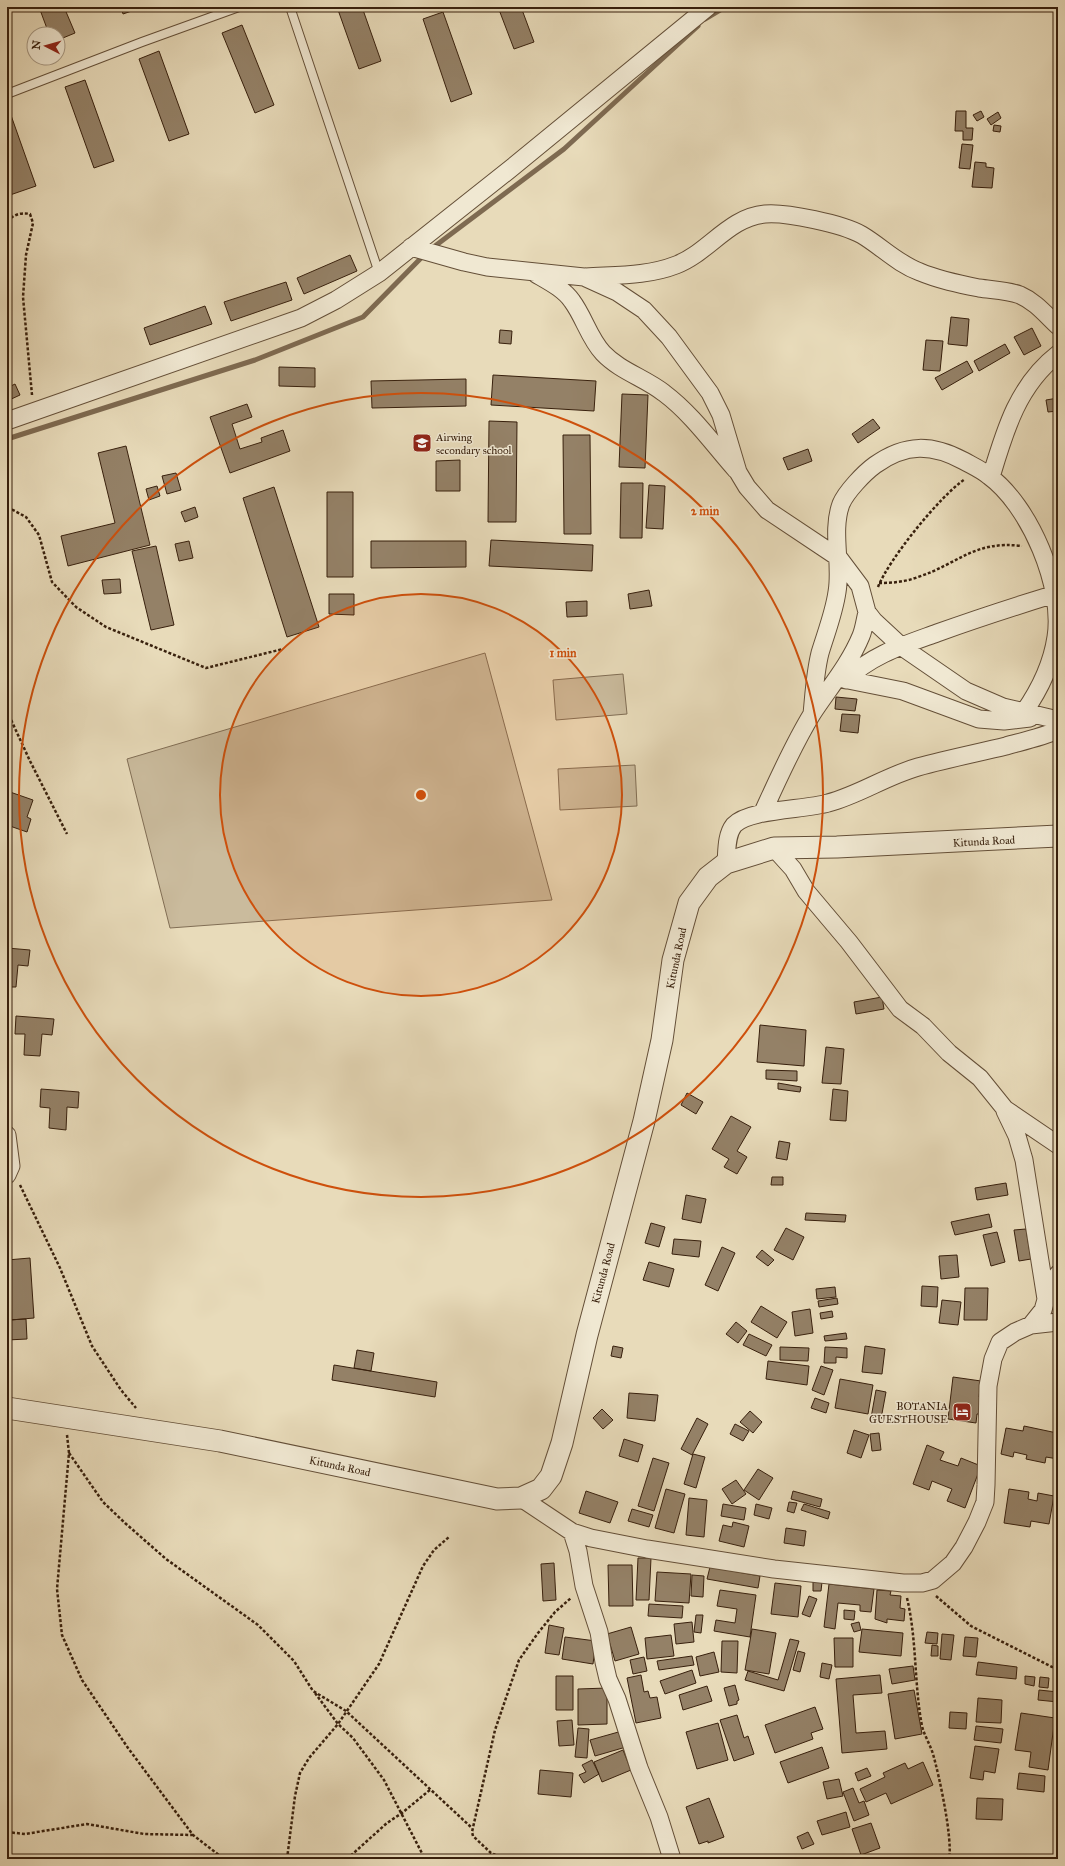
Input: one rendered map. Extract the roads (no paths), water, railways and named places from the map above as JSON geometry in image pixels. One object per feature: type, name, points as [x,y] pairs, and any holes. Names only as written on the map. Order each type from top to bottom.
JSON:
[{"type":"street","points":[[7,421],[301,318],[336,300],[379,273],[510,170],[708,7]]},
{"type":"street","points":[[411,247],[479,265],[534,272],[584,277],[645,272],[677,265],[700,251],[734,226],[753,216],[764,214],[788,214],[860,234],[907,267],[929,276],[1020,295],[1037,305],[1058,326]]},
{"type":"street","points":[[534,272],[562,291],[572,300],[593,339],[602,352],[617,365],[663,392],[683,409],[738,472],[747,487],[767,510],[839,558],[860,586],[867,612],[861,635],[842,679]]},
{"type":"street","points":[[584,277],[618,292],[644,310],[670,337],[696,370],[718,409],[733,450],[738,472]]},
{"type":"street","points":[[985,473],[1016,408],[1037,372],[1058,354]]},
{"type":"street","points":[[812,714],[815,680],[820,654],[837,592],[839,558],[837,525],[842,504],[855,485],[869,469],[886,457],[905,450],[925,447],[939,450],[985,473],[1020,510],[1041,549],[1055,594],[1057,613],[1055,643],[1048,668],[1040,687],[1024,712]]},
{"type":"street","points":[[763,812],[791,751],[812,714],[842,679],[882,654],[953,627],[1055,594]]},
{"type":"street","points":[[867,612],[902,647],[966,691],[1003,707],[1050,718]]},
{"type":"street","points":[[842,679],[903,691],[979,719],[1004,721],[1050,718]]},
{"type":"street","points":[[726,863],[728,835],[735,824],[763,812],[810,808],[830,803],[916,768],[1020,742],[1058,730]]},
{"type":"street","name":"Kitunda Road","points":[[7,1408],[220,1441],[496,1499],[521,1498],[541,1489],[551,1476],[562,1442],[587,1335],[644,1121],[662,1040],[673,960],[689,903],[697,890],[708,877],[726,863],[774,848],[837,847],[1058,836]]},
{"type":"street","points":[[774,848],[793,869],[806,891],[850,942],[900,1009],[923,1026],[949,1053],[980,1078],[1005,1110],[1017,1136],[1024,1160],[1046,1299]]},
{"type":"street","points":[[1005,1110],[1058,1145]]},
{"type":"street","points":[[7,1135],[9,1170]]},
{"type":"street","points":[[1030,1325],[1043,1310],[1046,1299],[1058,1274]]},
{"type":"street","points":[[521,1498],[572,1532],[592,1538],[774,1569],[904,1583],[922,1583],[933,1580],[953,1563],[964,1547],[977,1522],[984,1502],[986,1485],[988,1386],[993,1360],[1000,1342],[1015,1332],[1030,1325],[1058,1322]]},
{"type":"street","points":[[572,1532],[578,1551],[584,1586],[599,1632],[608,1679],[617,1699],[639,1768],[659,1817],[672,1859]]},
{"type":"lane","points":[[7,94],[239,7]]},
{"type":"lane","points":[[290,7],[379,273]]},
{"type":"waterway","points":[[705,19],[725,7]]},
{"type":"waterway","points":[[431,249],[564,149],[698,26]]},
{"type":"waterway","points":[[7,439],[255,360],[363,317],[425,254]]},
{"type":"place","name":"Airwing secondary school","points":[[422,443]]},
{"type":"place","name":"BOTANIA GUESTHOUSE","points":[[962,1412]]}]
